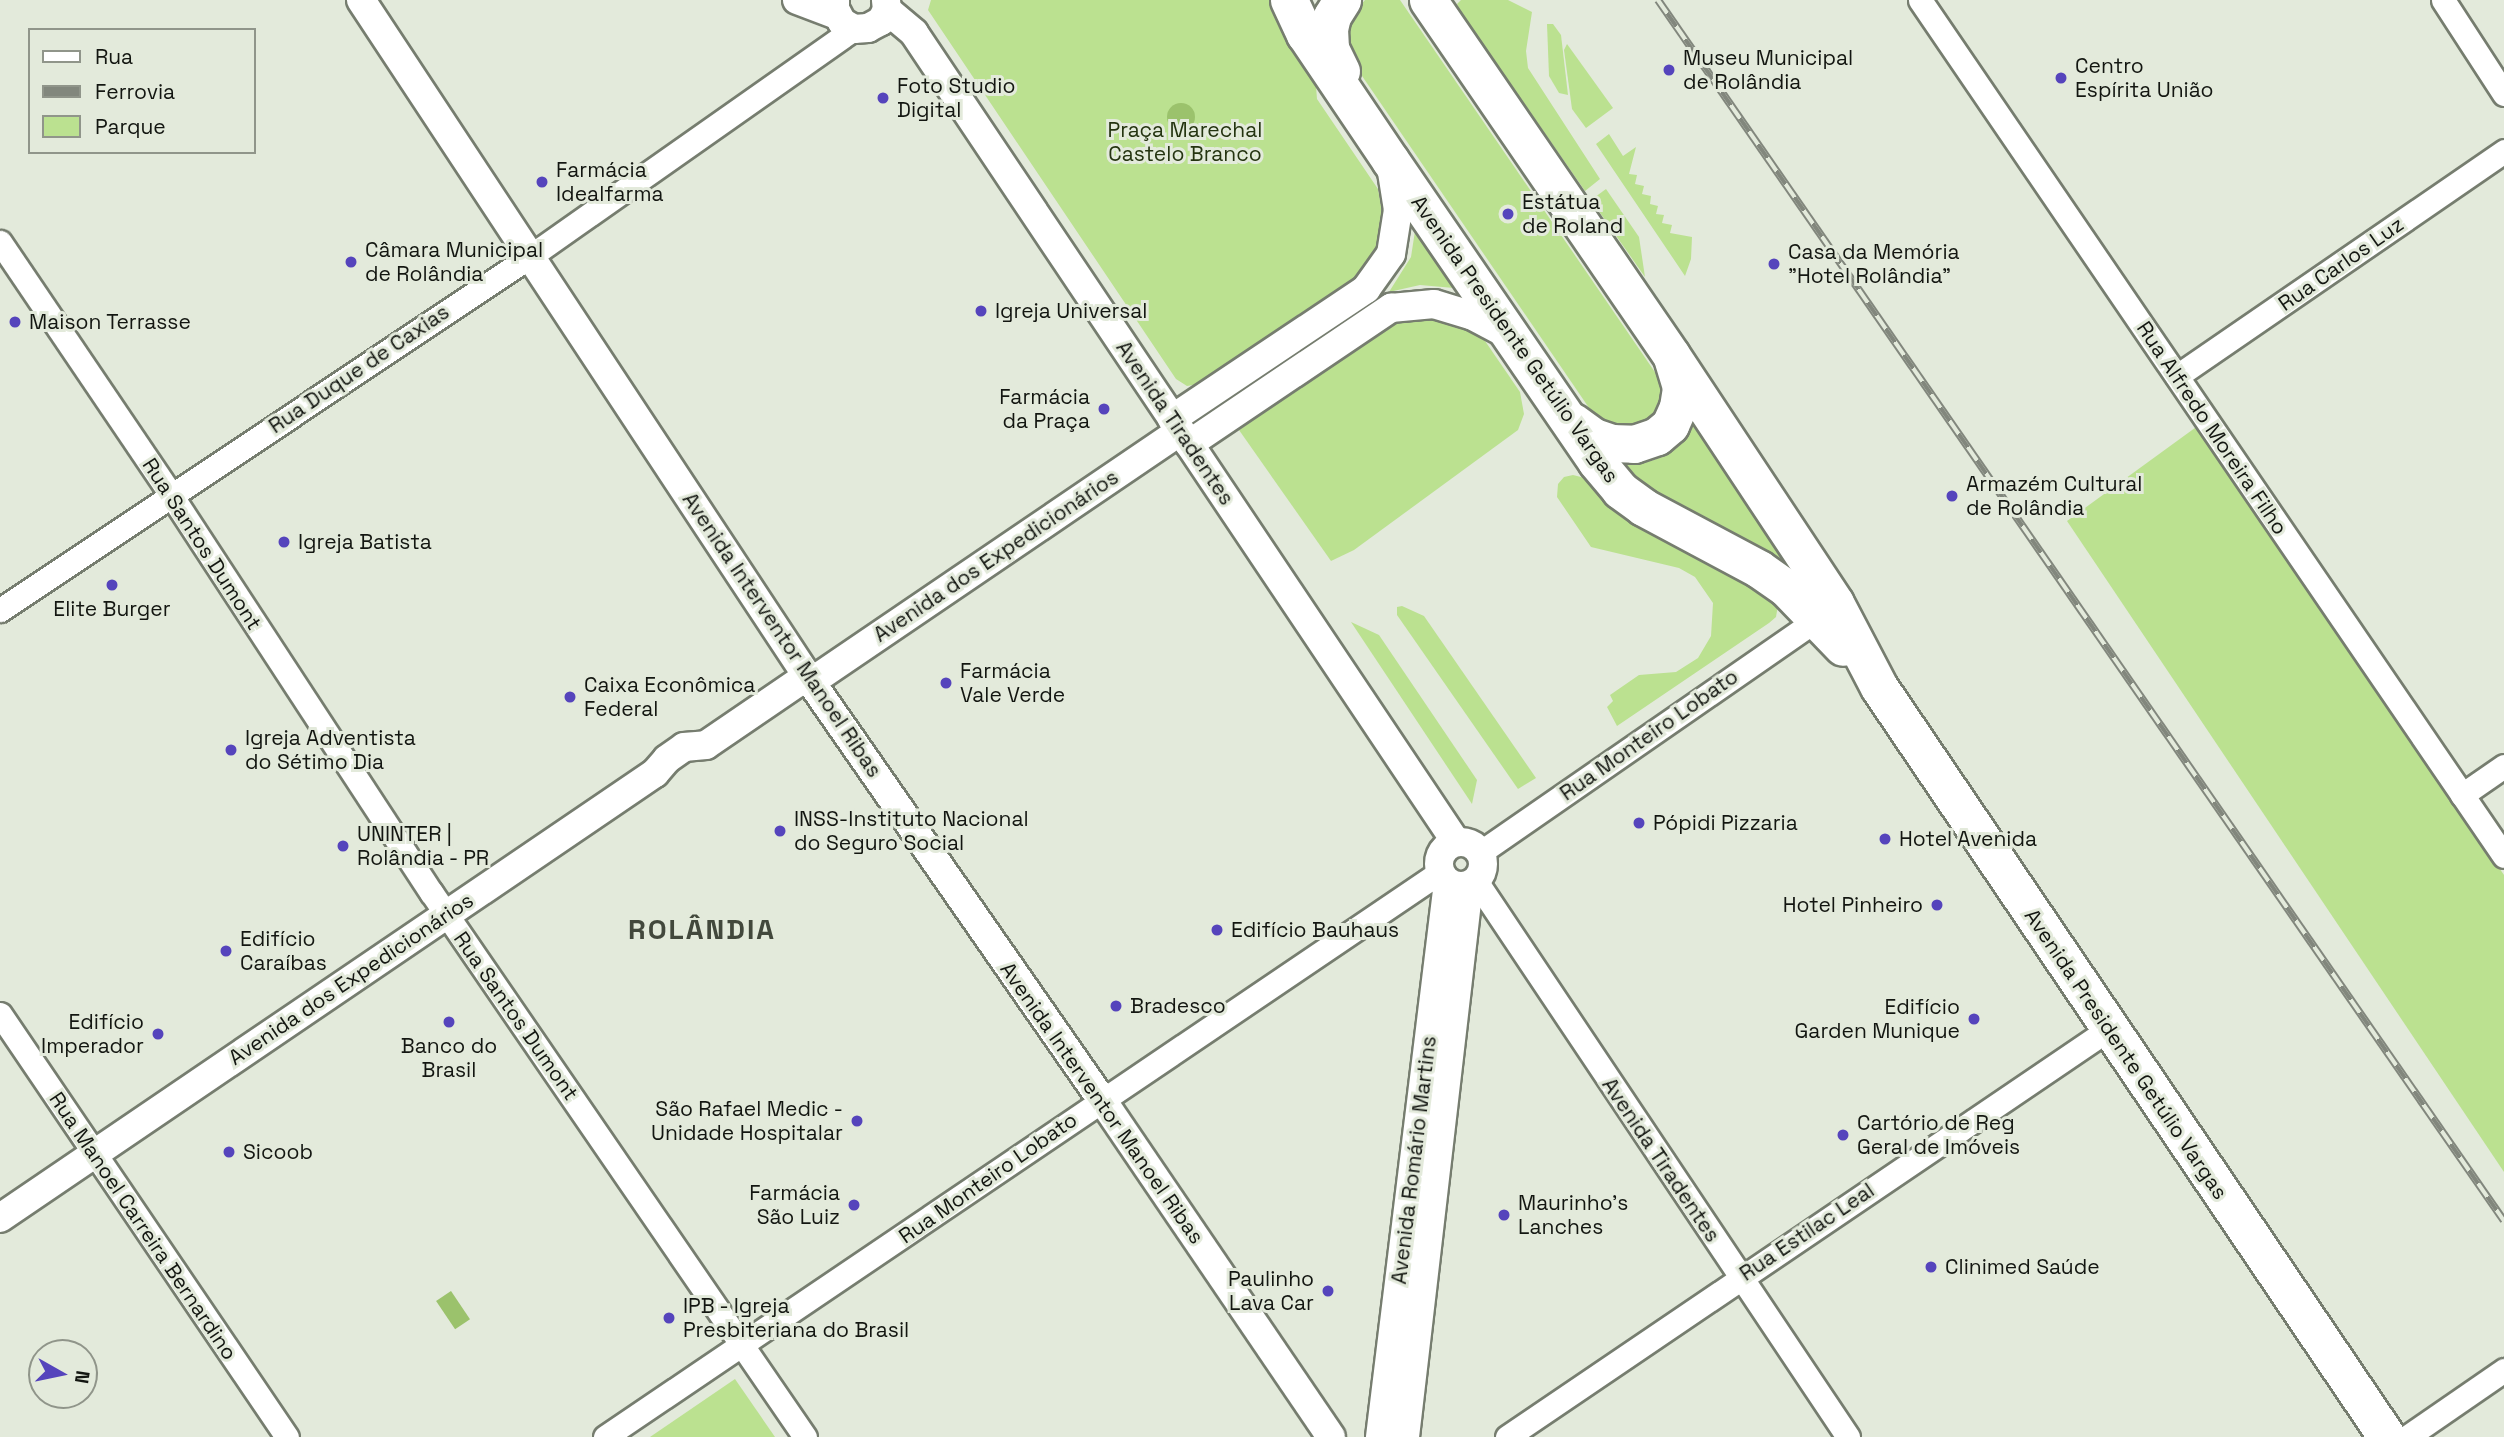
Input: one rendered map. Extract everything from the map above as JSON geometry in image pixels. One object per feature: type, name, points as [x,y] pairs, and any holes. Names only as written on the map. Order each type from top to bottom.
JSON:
[{"type":"main road","name":"Avenida Presidente Getúlio Vargas","points":[[1289,0],[1305,34],[1390,160],[1566,417],[1620,490],[1643,508],[1759,569],[1785,587],[1867,668]]},
{"type":"main road","points":[[1342,0],[1332,16],[1330,48],[1364,120]]},
{"type":"main road","name":"Avenida Presidente Getúlio Vargas","points":[[1428,0],[1671,355],[1835,603],[1867,668],[2387,1437]]},
{"type":"main road","points":[[1566,417],[1594,437],[1611,443],[1634,444],[1657,436],[1670,425],[1678,407],[1681,387],[1671,355]]},
{"type":"street","name":"Avenida Interventor Manoel Ribas","points":[[361,0],[809,679],[1102,1100],[1331,1437]]},
{"type":"street","points":[[797,0],[842,15],[869,28],[881,21],[886,5]]},
{"type":"street","name":"Rua Alfredo Moreira Filho","points":[[1920,0],[2504,856]]},
{"type":"street","points":[[2442,0],[2504,94]]},
{"type":"street","name":"Avenida Tiradentes","points":[[886,5],[914,33],[1180,431],[1468,847]]},
{"type":"street","name":"Rua Duque de Caxias","points":[[0,610],[531,255],[842,15]]},
{"type":"street","name":"Rua Carlos Luz","points":[[2178,376],[2504,151]]},
{"type":"street","name":"Avenida dos Expedicionários","points":[[1180,431],[1366,289],[1391,254],[1398,210],[1390,160]]},
{"type":"street","name":"Rua Santos Dumont","points":[[0,242],[171,495],[450,920],[805,1437]]},
{"type":"street","name":"Avenida dos Expedicionários","points":[[0,1240],[100,1162],[450,920],[655,773],[667,759],[684,747],[706,746],[1180,431],[1391,308],[1434,304],[1471,315],[1510,336]]},
{"type":"street","name":"Rua Monteiro Lobato","points":[[1468,847],[1817,619]]},
{"type":"street","points":[[2462,795],[2504,766]]},
{"type":"street","points":[[1458,880],[1442,853],[1468,847]]},
{"type":"street","name":"Avenida Romário Martins","points":[[1405,1437],[1429,1132],[1458,880],[1482,873],[1468,847]]},
{"type":"street","name":"Avenida Tiradentes","points":[[1458,880],[1848,1437]]},
{"type":"street","name":"Rua Monteiro Lobato","points":[[605,1437],[1102,1100],[1458,880]]},
{"type":"street","name":"Rua Manoel Carreira Bernardino","points":[[0,1014],[287,1437]]},
{"type":"street","name":"Rua Estilac Leal","points":[[1507,1437],[2109,1029]]},
{"type":"street","name":"Avenida Romário Martins","points":[[1380,1437],[1429,1132]]},
{"type":"street","name":"Avenida dos Expedicionários","points":[[0,1218],[100,1162]]},
{"type":"street","points":[[2407,1437],[2504,1370]]},
{"type":"green space","name":"Praça Marechal Castelo Branco","points":[[931,0],[1275,0],[1315,73],[1317,99],[1378,189],[1383,217],[1382,234],[1369,264],[1357,277],[1199,384],[1187,386],[1176,379],[928,10]]},
{"type":"green space","points":[[1365,0],[1400,0],[1659,378],[1665,400],[1652,420],[1633,429],[1600,424],[1347,54],[1344,43],[1348,20]]},
{"type":"green space","points":[[1461,0],[1508,0],[1532,12],[1526,51],[1528,68],[1600,179],[1585,191],[1461,13],[1457,4]]},
{"type":"green space","points":[[1547,24],[1553,24],[1561,35],[1568,95],[1559,93],[1549,76]]},
{"type":"green space","points":[[1567,44],[1613,108],[1586,128],[1572,109],[1564,50]]},
{"type":"green space","points":[[1609,134],[1623,156],[1636,147],[1629,174],[1637,175],[1635,184],[1644,186],[1642,194],[1651,196],[1650,204],[1658,206],[1656,214],[1664,215],[1662,223],[1672,225],[1670,233],[1692,237],[1691,259],[1685,276],[1596,144]]},
{"type":"green space","points":[[1606,189],[1639,237],[1645,277],[1591,200]]},
{"type":"green space","points":[[1415,231],[1454,288],[1420,285],[1389,292],[1411,257]]},
{"type":"green space","points":[[1429,314],[1473,329],[1483,338],[1520,392],[1524,414],[1518,430],[1354,550],[1331,561],[1239,430],[1387,326],[1406,317]]},
{"type":"green space","points":[[1691,416],[1793,571],[1625,480],[1622,466],[1654,460],[1667,453],[1683,438]]},
{"type":"green space","points":[[2199,425],[2504,875],[2504,1172],[2067,521]]},
{"type":"green space","points":[[1573,475],[1585,478],[1615,511],[1723,569],[1774,599],[1778,605],[1776,617],[1769,623],[1617,726],[1607,707],[1613,701],[1610,695],[1639,675],[1676,672],[1698,658],[1711,636],[1713,603],[1695,577],[1679,568],[1591,547],[1557,497],[1558,484],[1564,477]]},
{"type":"green space","points":[[1402,606],[1424,616],[1536,778],[1518,789],[1397,615],[1397,607]]},
{"type":"green space","points":[[1351,622],[1379,635],[1477,780],[1472,804]]},
{"type":"green space","points":[[735,1379],[775,1437],[650,1437]]},
{"type":"shaded area","points":[[1181,103],[1191,107],[1195,117],[1191,127],[1181,131],[1171,127],[1167,117],[1171,107]]},
{"type":"shaded area","points":[[451,1291],[470,1319],[455,1329],[436,1301]]},
{"type":"railway","points":[[1658,0],[2504,1221]]},
{"type":"place","name":"Museu Municipal de Rolândia","points":[[1669,70]]},
{"type":"place","name":"Centro Espírita União","points":[[2061,78]]},
{"type":"place","name":"Foto Studio Digital","points":[[883,98]]},
{"type":"place","name":"Farmácia Idealfarma","points":[[542,182]]},
{"type":"place","name":"Estátua de Roland","points":[[1508,214]]},
{"type":"place","name":"Câmara Municipal de Rolândia","points":[[351,262]]},
{"type":"place","name":"Casa da Memória \"Hotel Rolândia\"","points":[[1774,264]]},
{"type":"place","name":"Igreja Universal","points":[[981,311]]},
{"type":"place","name":"Maison Terrasse","points":[[15,322]]},
{"type":"place","name":"Farmácia da Praça","points":[[1104,409]]},
{"type":"place","name":"Armazém Cultural de Rolândia","points":[[1952,496]]},
{"type":"place","name":"Igreja Batista","points":[[284,542]]},
{"type":"place","name":"Elite Burger","points":[[112,585]]},
{"type":"place","name":"Farmácia Vale Verde","points":[[946,683]]},
{"type":"place","name":"Caixa Econômica Federal","points":[[570,697]]},
{"type":"place","name":"Igreja Adventista do Sétimo Dia","points":[[231,750]]},
{"type":"place","name":"Pópidi Pizzaria","points":[[1639,823]]},
{"type":"place","name":"INSS-Instituto Nacional do Seguro Social","points":[[780,831]]},
{"type":"place","name":"Hotel Avenida","points":[[1885,839]]},
{"type":"place","name":"UNINTER | Rolândia - PR","points":[[343,846]]},
{"type":"place","name":"Hotel Pinheiro","points":[[1937,905]]},
{"type":"place","name":"Edifício Bauhaus","points":[[1217,930]]},
{"type":"place","name":"Edifício Caraíbas","points":[[226,951]]},
{"type":"place","name":"Bradesco","points":[[1116,1006]]},
{"type":"place","name":"Edifício Garden Munique","points":[[1974,1019]]},
{"type":"place","name":"Banco do Brasil","points":[[449,1022]]},
{"type":"place","name":"Edifício Imperador","points":[[158,1034]]},
{"type":"place","name":"São Rafael Medic - Unidade Hospitalar","points":[[857,1121]]},
{"type":"place","name":"Cartório de Reg Geral de Imóveis","points":[[1843,1135]]},
{"type":"place","name":"Sicoob","points":[[229,1152]]},
{"type":"place","name":"Farmácia São Luiz","points":[[854,1205]]},
{"type":"place","name":"Maurinho's Lanches","points":[[1504,1215]]},
{"type":"place","name":"Clinimed Saúde","points":[[1931,1267]]},
{"type":"place","name":"Paulinho Lava Car","points":[[1328,1291]]},
{"type":"place","name":"IPB - Igreja Presbiteriana do Brasil","points":[[669,1318]]},
{"type":"district","name":"ROLÂNDIA","points":[[702,929]]}]
